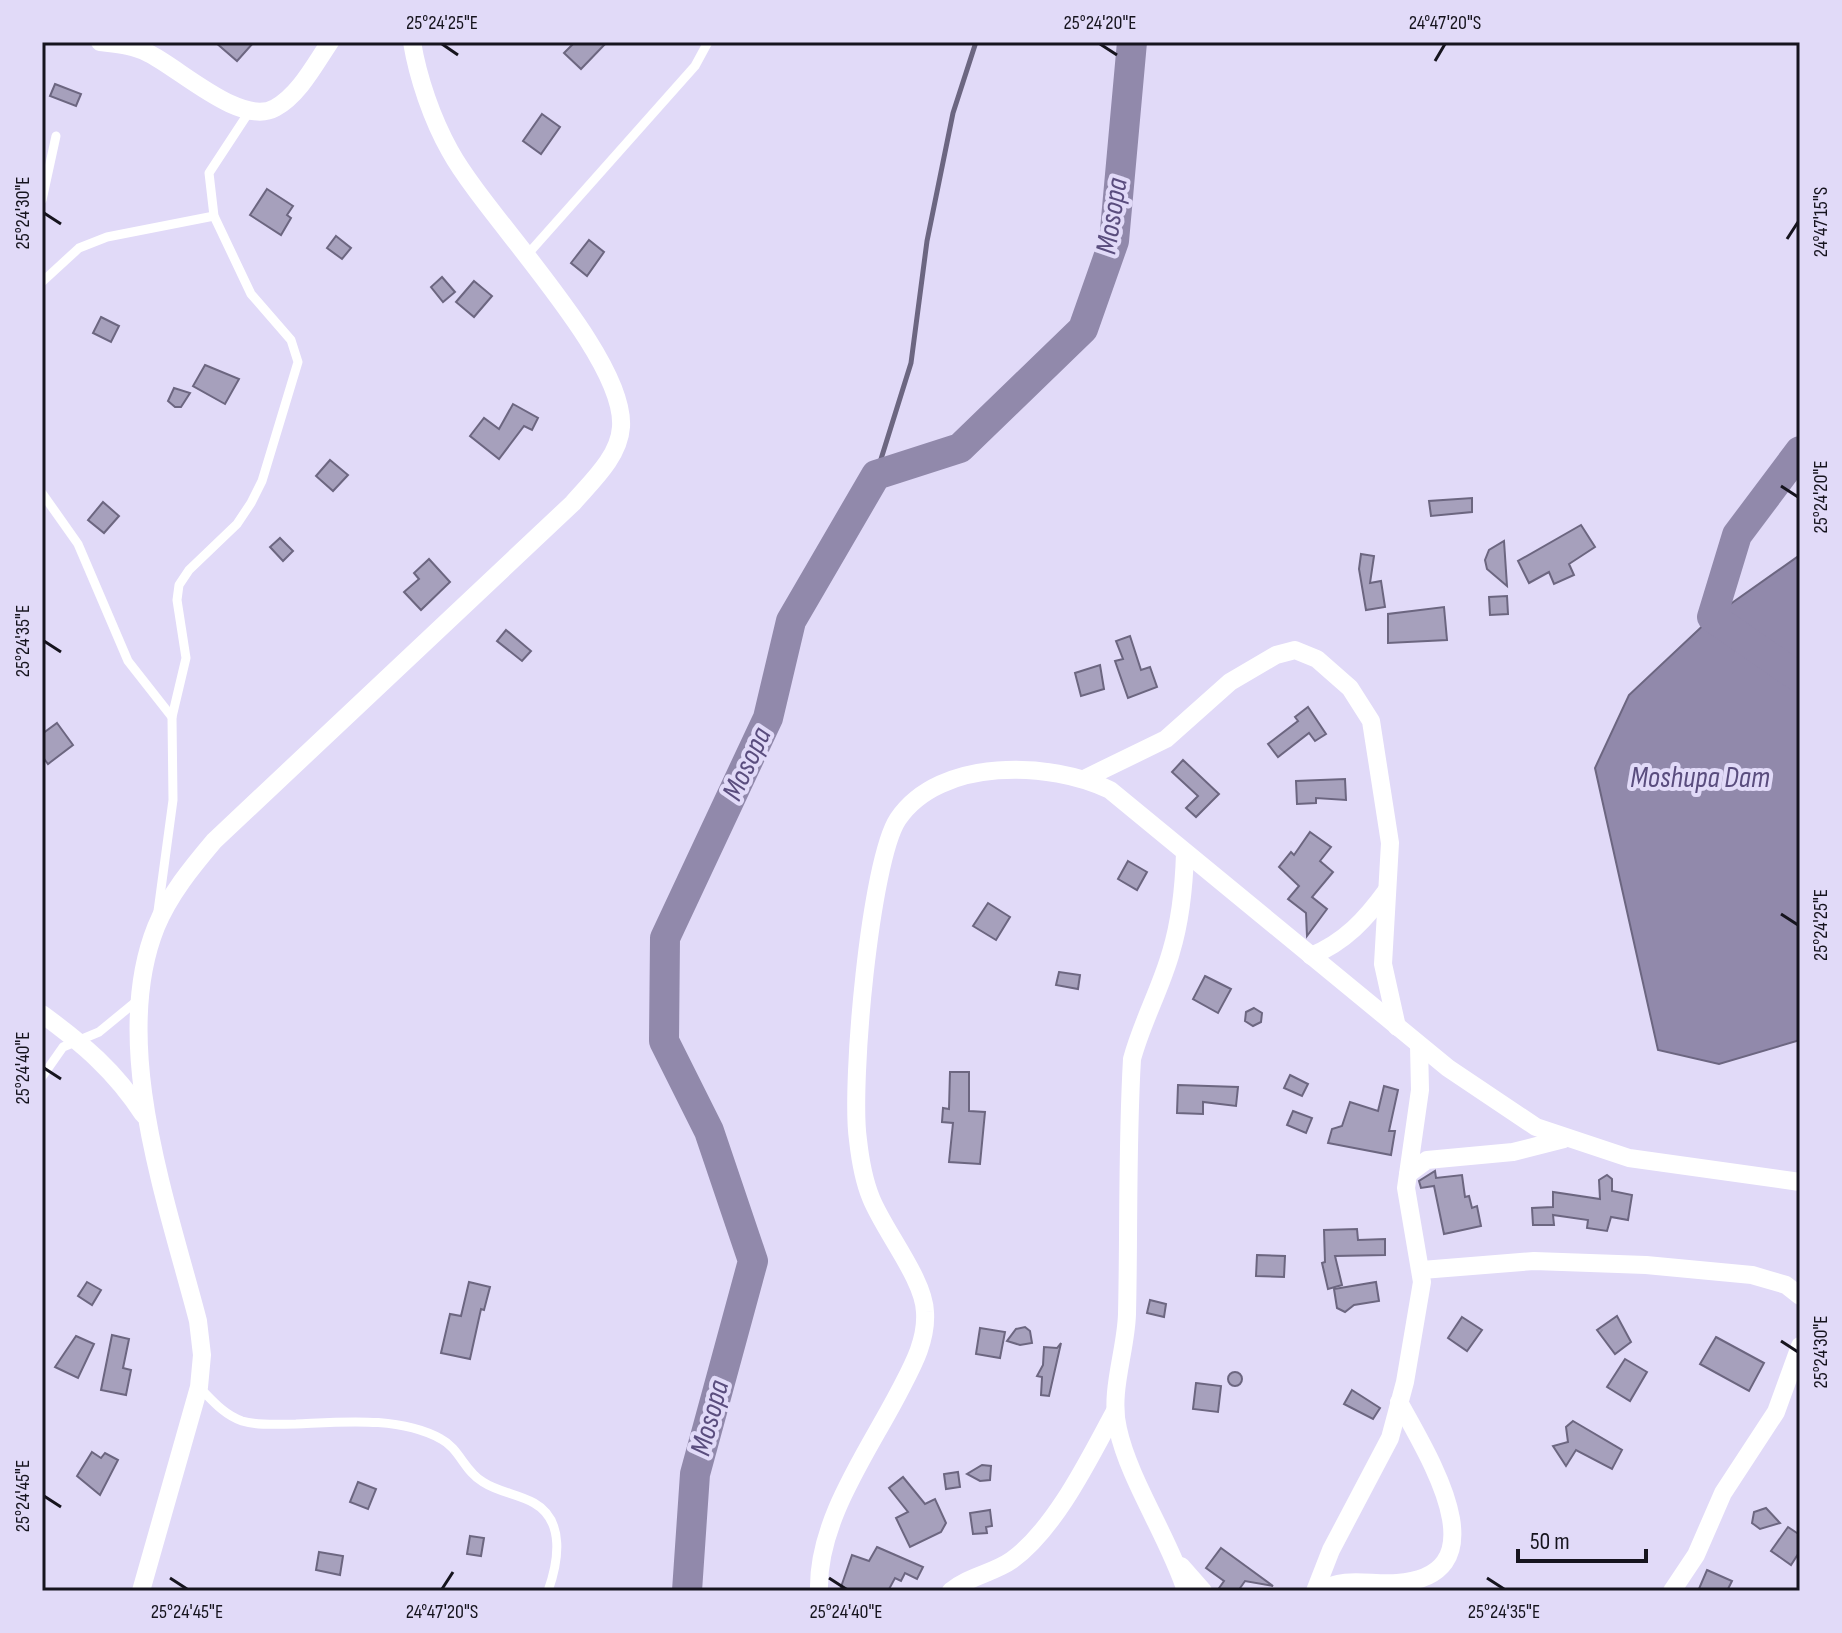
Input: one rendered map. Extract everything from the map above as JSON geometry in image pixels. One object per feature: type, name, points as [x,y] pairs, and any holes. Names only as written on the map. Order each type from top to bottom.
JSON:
[{"type":"street","points":[[100,42],[149,53],[203,88],[249,112],[273,110],[292,94],[330,42]]},
{"type":"street","points":[[141,1591],[199,1387],[202,1355],[198,1321],[144,1116],[140,998],[155,927],[183,878],[214,841],[524,552],[610,459],[621,428],[619,400],[611,380],[527,255],[482,200],[449,150],[425,91],[412,42]]},
{"type":"street","points":[[1086,778],[1147,752],[1230,682],[1276,655],[1295,650],[1317,659],[1350,688],[1371,721],[1390,843],[1383,964],[1397,1027]]},
{"type":"street","points":[[819,1591],[818,1574],[831,1527],[919,1354],[926,1311],[911,1271],[871,1198],[858,1140],[854,1084],[871,933],[886,844],[898,818],[934,789],[968,776],[1011,767],[1052,770],[1086,778],[1110,790],[1419,1045],[1536,1127],[1564,1139],[1629,1158],[1800,1182]]},
{"type":"street","points":[[1185,853],[1184,898],[1171,955],[1143,1020],[1132,1059],[1127,1317],[1115,1411],[1118,1430],[1129,1459],[1176,1561],[1186,1591]]},
{"type":"street","points":[[1311,956],[1331,948],[1356,929],[1389,888]]},
{"type":"street","points":[[42,1014],[76,1039],[123,1083],[144,1116]]},
{"type":"street","points":[[1318,1591],[1331,1550],[1390,1438],[1421,1295],[1422,1270],[1408,1205],[1408,1174],[1420,1090],[1419,1045]]},
{"type":"street","points":[[1408,1174],[1427,1160],[1513,1152],[1564,1139]]},
{"type":"street","points":[[1422,1270],[1534,1261],[1646,1265],[1752,1275],[1786,1285],[1800,1296]]},
{"type":"street","points":[[1672,1591],[1696,1555],[1723,1493],[1776,1412],[1800,1346]]},
{"type":"street","points":[[1318,1591],[1346,1581],[1397,1583],[1421,1579],[1440,1567],[1450,1551],[1453,1527],[1447,1493],[1399,1402]]},
{"type":"street","points":[[951,1591],[961,1583],[1010,1562],[1025,1549],[1080,1475],[1115,1411]]},
{"type":"street","points":[[1176,1561],[1203,1591]]},
{"type":"lane","points":[[527,255],[695,66],[708,42]]},
{"type":"lane","points":[[155,927],[173,800],[172,717],[186,658],[177,600],[179,585],[189,570],[237,524],[251,503],[262,481],[298,362],[291,340],[251,294],[214,216],[209,173],[249,112]]},
{"type":"lane","points":[[42,200],[56,136]]},
{"type":"lane","points":[[42,282],[79,248],[107,237],[214,216]]},
{"type":"lane","points":[[42,493],[78,544],[128,661],[172,717]]},
{"type":"lane","points":[[42,1077],[63,1047],[99,1032],[140,998]]},
{"type":"lane","points":[[199,1387],[219,1408],[242,1421],[268,1424],[367,1422],[410,1429],[442,1439],[482,1482],[536,1504],[549,1516],[557,1537],[557,1568],[548,1591]]},
{"type":"water","name":"Moshupa Dam","points":[[1800,555],[1800,1040],[1719,1064],[1658,1050],[1595,768],[1629,695],[1712,617]]},
{"type":"building","points":[[215,42],[254,42],[237,61]]},
{"type":"building","points":[[575,42],[607,42],[581,69],[564,53]]},
{"type":"building","points":[[55,84],[81,94],[76,106],[50,96]]},
{"type":"building","points":[[542,114],[560,127],[541,154],[523,141]]},
{"type":"building","points":[[267,189],[293,206],[287,215],[291,218],[281,235],[250,215]]},
{"type":"building","points":[[336,236],[351,248],[342,259],[327,248]]},
{"type":"building","points":[[589,240],[604,252],[587,276],[571,263]]},
{"type":"building","points":[[442,277],[455,292],[443,302],[431,287]]},
{"type":"building","points":[[474,281],[492,296],[474,317],[456,302]]},
{"type":"building","points":[[101,317],[119,326],[111,342],[93,333]]},
{"type":"building","points":[[205,365],[239,379],[225,404],[193,386]]},
{"type":"building","points":[[174,388],[190,393],[181,407],[175,407],[168,401]]},
{"type":"building","points":[[513,404],[538,418],[532,430],[524,426],[499,459],[470,436],[484,418],[499,429]]},
{"type":"building","points":[[330,460],[348,475],[333,491],[316,476]]},
{"type":"building","points":[[1472,498],[1472,512],[1431,516],[1429,501]]},
{"type":"building","points":[[103,502],[119,516],[104,533],[88,520]]},
{"type":"building","points":[[1581,525],[1595,547],[1569,564],[1574,575],[1554,584],[1549,572],[1529,583],[1518,561]]},
{"type":"building","points":[[280,538],[293,551],[283,561],[270,547]]},
{"type":"building","points":[[1504,541],[1507,586],[1487,569],[1485,560],[1489,550]]},
{"type":"building","points":[[1361,554],[1374,556],[1370,583],[1381,581],[1385,607],[1366,610],[1359,569]]},
{"type":"building","points":[[429,559],[450,582],[421,610],[404,592],[419,579],[414,573]]},
{"type":"building","points":[[1507,596],[1508,614],[1490,615],[1489,597]]},
{"type":"building","points":[[1444,607],[1447,640],[1388,643],[1388,614]]},
{"type":"building","points":[[506,630],[531,651],[522,661],[497,641]]},
{"type":"building","points":[[1130,636],[1141,670],[1150,667],[1157,687],[1128,698],[1115,661],[1123,659],[1116,641]]},
{"type":"building","points":[[1100,665],[1104,689],[1081,696],[1075,673]]},
{"type":"building","points":[[1308,707],[1326,734],[1315,741],[1309,733],[1278,757],[1268,744],[1298,721],[1295,717]]},
{"type":"building","points":[[57,723],[73,745],[48,764],[42,756],[42,734]]},
{"type":"building","points":[[1183,760],[1219,794],[1196,817],[1186,808],[1198,796],[1172,772]]},
{"type":"building","points":[[1345,779],[1346,800],[1316,798],[1316,803],[1297,804],[1296,781]]},
{"type":"building","points":[[1310,832],[1331,847],[1320,861],[1333,872],[1312,897],[1327,909],[1307,936],[1306,913],[1288,899],[1299,886],[1279,867],[1291,852],[1294,855]]},
{"type":"building","points":[[1128,861],[1147,872],[1137,890],[1118,879]]},
{"type":"building","points":[[988,903],[1010,917],[996,940],[973,926]]},
{"type":"building","points":[[1059,972],[1080,975],[1078,989],[1056,985]]},
{"type":"building","points":[[1205,976],[1231,989],[1218,1013],[1193,999]]},
{"type":"building","points":[[1254,1008],[1262,1013],[1261,1022],[1253,1026],[1245,1021],[1246,1012]]},
{"type":"building","points":[[950,1072],[969,1072],[969,1111],[985,1112],[980,1164],[949,1162],[953,1123],[942,1122],[943,1108],[949,1109]]},
{"type":"building","points":[[1290,1075],[1308,1084],[1302,1096],[1284,1088]]},
{"type":"building","points":[[1178,1085],[1238,1087],[1236,1106],[1203,1102],[1203,1114],[1177,1113]]},
{"type":"building","points":[[1384,1086],[1398,1090],[1389,1131],[1395,1131],[1391,1155],[1328,1143],[1332,1129],[1342,1126],[1350,1102],[1378,1111]]},
{"type":"building","points":[[1293,1111],[1312,1118],[1306,1133],[1287,1125]]},
{"type":"building","points":[[1435,1171],[1436,1178],[1462,1175],[1465,1197],[1469,1196],[1472,1208],[1477,1206],[1481,1226],[1444,1234],[1434,1186],[1421,1188],[1419,1181]]},
{"type":"building","points":[[1607,1175],[1612,1179],[1612,1191],[1632,1195],[1628,1220],[1611,1217],[1607,1231],[1587,1228],[1588,1220],[1553,1215],[1554,1225],[1533,1225],[1532,1208],[1553,1207],[1553,1192],[1600,1199],[1599,1180]]},
{"type":"building","points":[[1357,1229],[1358,1240],[1385,1239],[1385,1255],[1335,1256],[1342,1285],[1328,1289],[1322,1263],[1325,1262],[1324,1230]]},
{"type":"building","points":[[1257,1255],[1285,1256],[1284,1277],[1256,1276]]},
{"type":"building","points":[[87,1282],[101,1290],[92,1305],[78,1296]]},
{"type":"building","points":[[469,1282],[490,1287],[484,1310],[481,1309],[470,1359],[441,1353],[450,1314],[461,1316]]},
{"type":"building","points":[[1376,1282],[1379,1301],[1354,1305],[1345,1312],[1337,1308],[1334,1289]]},
{"type":"building","points":[[1150,1300],[1166,1304],[1164,1317],[1147,1313]]},
{"type":"building","points":[[1617,1316],[1631,1342],[1615,1354],[1597,1330]]},
{"type":"building","points":[[1462,1317],[1482,1330],[1467,1351],[1448,1338]]},
{"type":"building","points":[[1025,1327],[1030,1331],[1032,1343],[1020,1345],[1007,1341],[1016,1329]]},
{"type":"building","points":[[980,1328],[1005,1332],[1000,1358],[976,1354]]},
{"type":"building","points":[[112,1335],[129,1339],[123,1368],[131,1370],[126,1395],[101,1390]]},
{"type":"building","points":[[76,1336],[94,1344],[78,1378],[55,1367]]},
{"type":"building","points":[[1716,1337],[1764,1363],[1749,1391],[1700,1364]]},
{"type":"building","points":[[1061,1343],[1049,1396],[1041,1395],[1042,1377],[1037,1376],[1043,1365],[1044,1347],[1057,1348]]},
{"type":"building","points":[[1625,1359],[1647,1372],[1630,1401],[1607,1387]]},
{"type":"building","points":[[1235,1372],[1242,1379],[1235,1386],[1228,1379]]},
{"type":"building","points":[[1196,1383],[1221,1386],[1218,1412],[1193,1409]]},
{"type":"building","points":[[1352,1390],[1380,1408],[1373,1419],[1344,1404]]},
{"type":"building","points":[[1573,1421],[1622,1450],[1612,1469],[1576,1450],[1566,1466],[1553,1446],[1568,1442],[1566,1427]]},
{"type":"building","points":[[92,1452],[101,1458],[105,1453],[118,1460],[100,1495],[77,1476]]},
{"type":"building","points":[[982,1465],[991,1466],[990,1480],[980,1481],[967,1474]]},
{"type":"building","points":[[958,1472],[960,1487],[946,1489],[944,1474]]},
{"type":"building","points":[[903,1477],[925,1504],[935,1499],[946,1523],[941,1532],[910,1547],[896,1518],[908,1512],[889,1488]]},
{"type":"building","points":[[358,1482],[376,1489],[368,1509],[350,1502]]},
{"type":"building","points":[[1766,1508],[1780,1523],[1760,1529],[1752,1523],[1754,1512]]},
{"type":"building","points":[[990,1510],[992,1526],[986,1527],[987,1533],[973,1534],[970,1513]]},
{"type":"building","points":[[1788,1527],[1800,1535],[1800,1551],[1791,1565],[1771,1551]]},
{"type":"building","points":[[470,1536],[484,1538],[481,1556],[467,1554]]},
{"type":"building","points":[[877,1547],[923,1567],[917,1579],[905,1573],[901,1581],[895,1578],[888,1591],[855,1591],[841,1587],[852,1555],[869,1561]]},
{"type":"building","points":[[1221,1548],[1273,1586],[1245,1581],[1238,1591],[1217,1591],[1224,1581],[1206,1568]]},
{"type":"building","points":[[319,1552],[343,1556],[340,1575],[316,1570]]},
{"type":"building","points":[[1707,1570],[1732,1581],[1727,1591],[1698,1591]]},
{"type":"waterway","points":[[876,475],[911,363],[927,241],[953,113],[976,42]]},
{"type":"waterway","name":"Mosopa","points":[[687,1591],[695,1474],[753,1261],[709,1131],[664,1041],[665,938],[768,718],[791,621],[876,475],[960,448],[1083,329],[1114,241],[1132,42]]},
{"type":"waterway","name":"Mosopa","points":[[1800,451],[1737,535],[1712,617],[1800,678]]}]
